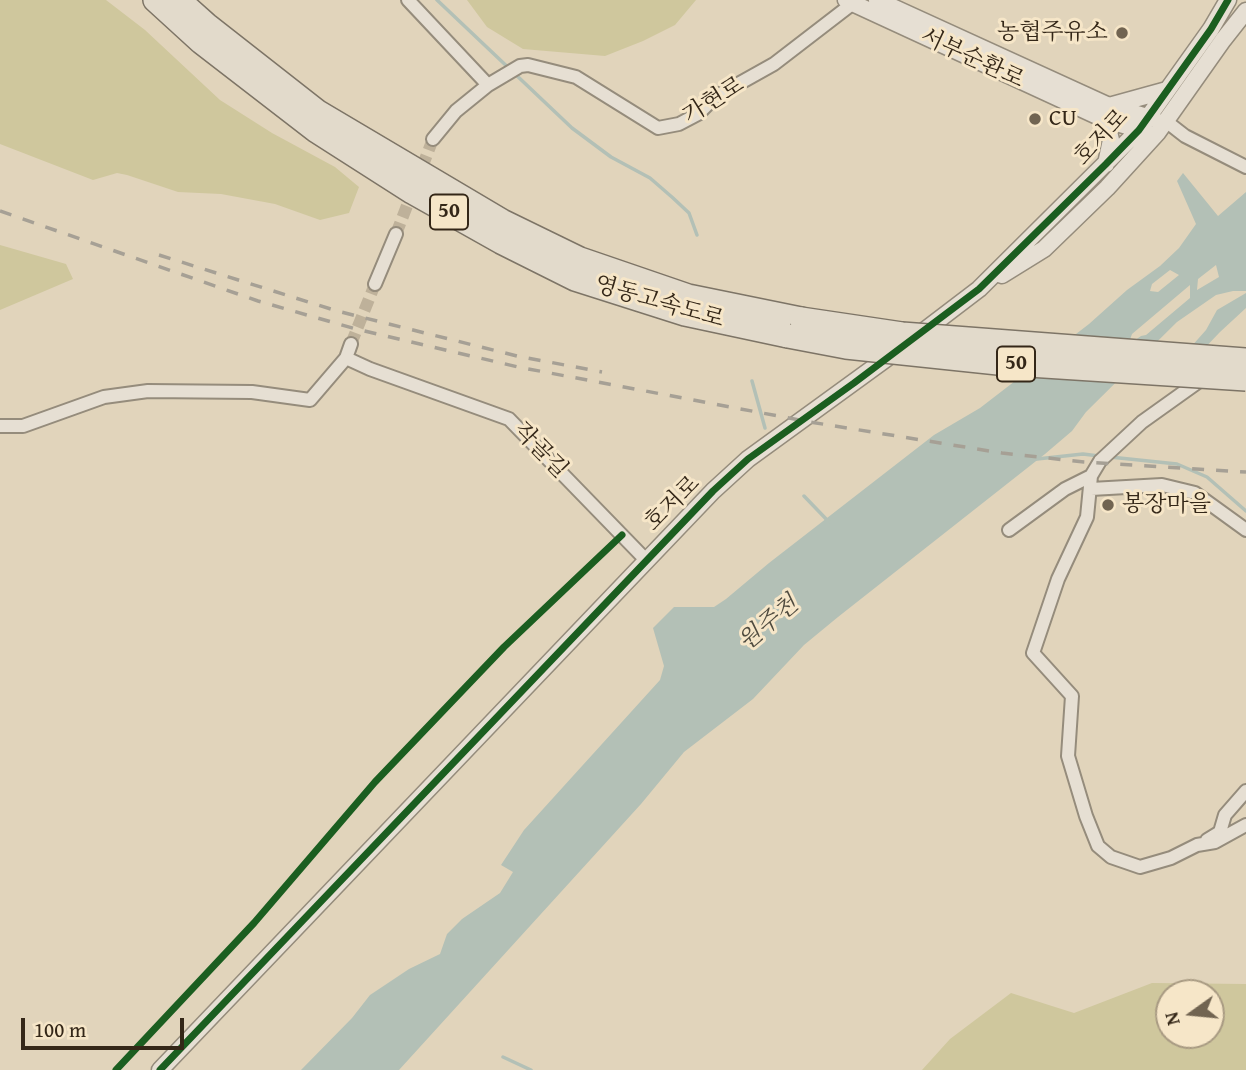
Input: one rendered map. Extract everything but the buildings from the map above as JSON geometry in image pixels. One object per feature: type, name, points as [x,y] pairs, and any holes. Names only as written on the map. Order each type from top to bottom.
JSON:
[{"type":"highway","name":"영동고속도로","points":[[155,0],[201,42],[315,130],[412,191],[501,242],[575,279],[685,314],[794,327],[1246,360]]},
{"type":"highway","name":"영동고속도로","points":[[179,0],[318,111],[502,221],[580,259],[688,296],[794,327],[846,347],[998,363],[1246,379]]},
{"type":"street","points":[[408,0],[493,81]]},
{"type":"street","name":"서부순환로","points":[[877,0],[1107,113]]},
{"type":"street","name":"호저로","points":[[160,1070],[645,559],[713,491],[748,459],[979,289],[1044,249],[1107,188],[1162,127],[1217,35],[1230,0]]},
{"type":"street","name":"호저로","points":[[979,289],[1143,124],[1167,90],[1245,0]]},
{"type":"street","name":"가현로","points":[[433,139],[456,111],[493,81],[520,66],[528,65],[576,78],[658,128],[679,124],[698,114],[715,97],[774,64],[851,1]]},
{"type":"street","name":"서부순환로","points":[[851,1],[1107,113],[1162,127]]},
{"type":"street","name":"호저로","points":[[1217,35],[1246,11]]},
{"type":"street","points":[[1106,164],[1111,140],[1107,113],[1167,90]]},
{"type":"street","points":[[1162,127],[1246,167]]},
{"type":"street","points":[[375,284],[396,234]]},
{"type":"street","points":[[0,426],[23,426],[104,397],[148,391],[240,392],[310,400],[346,358],[351,344]]},
{"type":"street","points":[[1246,349],[1142,422],[1100,461],[1091,482],[1087,517],[1058,579],[1033,653],[1072,696],[1068,756],[1098,846],[1111,856],[1140,867],[1171,858],[1220,832],[1224,815],[1246,791]]},
{"type":"street","name":"작골길","points":[[346,358],[509,419],[645,559]]},
{"type":"street","points":[[1009,530],[1065,489],[1091,482],[1163,485],[1195,493],[1246,530]]},
{"type":"street","points":[[1197,845],[1227,838],[1246,825]]},
{"type":"shaded area","points":[[0,0],[106,0],[145,30],[220,100],[272,133],[335,167],[359,187],[349,213],[320,220],[275,204],[221,194],[178,192],[117,173],[93,180],[0,144]]},
{"type":"shaded area","points":[[467,0],[696,0],[675,25],[605,56],[523,49],[487,27]]},
{"type":"shaded area","points":[[0,245],[66,264],[73,279],[0,310]]},
{"type":"shaded area","points":[[1155,983],[1155,1049],[1225,1049],[1225,984],[1246,984],[1246,1070],[922,1070],[950,1039],[1011,993],[1074,1013]]},
{"type":"water","name":"원주천","points":[[1183,173],[1218,216],[1246,192],[1246,291],[1216,295],[1177,322],[1086,412],[1072,431],[804,645],[753,699],[684,752],[641,804],[399,1070],[301,1070],[352,1018],[370,995],[409,969],[440,954],[447,934],[462,919],[500,893],[513,872],[501,865],[524,830],[660,680],[664,666],[653,628],[674,607],[714,607],[726,599],[934,435],[980,408],[1160,266],[1179,248],[1196,224],[1177,181]],"holes":[[[1216,265],[1219,277],[1197,290],[1198,279]],[[1170,270],[1179,275],[1158,292],[1150,291],[1152,284]],[[1190,285],[1190,298],[1146,335],[1128,345],[1132,334]]]},
{"type":"water","points":[[1246,293],[1246,308],[1178,376],[1190,348],[1206,330],[1217,310]]},
{"type":"waterway","points":[[437,0],[572,128],[611,157],[650,178],[673,198],[689,213],[697,235]]},
{"type":"waterway","points":[[752,381],[765,428]]},
{"type":"waterway","points":[[1037,459],[1083,454],[1099,456]]},
{"type":"waterway","points":[[1110,457],[1177,464],[1207,477],[1246,511]]},
{"type":"waterway","points":[[804,496],[829,522]]},
{"type":"waterway","points":[[503,1057],[531,1070]]},
{"type":"tunnel","points":[[396,234],[433,139]]},
{"type":"tunnel","points":[[351,344],[375,284]]},
{"type":"railway","points":[[0,211],[258,301],[356,329],[518,367],[810,422],[1002,453],[1084,462],[1246,472]]},
{"type":"railway","points":[[159,255],[337,311],[517,356],[602,372]]},
{"type":"cycle path","points":[[160,1070],[713,491],[748,459],[979,289],[1106,164],[1139,130],[1211,29],[1228,0]]},
{"type":"cycle path","points":[[116,1070],[254,923],[375,782],[504,647],[622,535]]},
{"type":"place","name":"농협주유소","points":[[1122,33]]},
{"type":"place","name":"CU","points":[[1035,119]]},
{"type":"place","name":"봉장마을","points":[[1108,505]]}]
